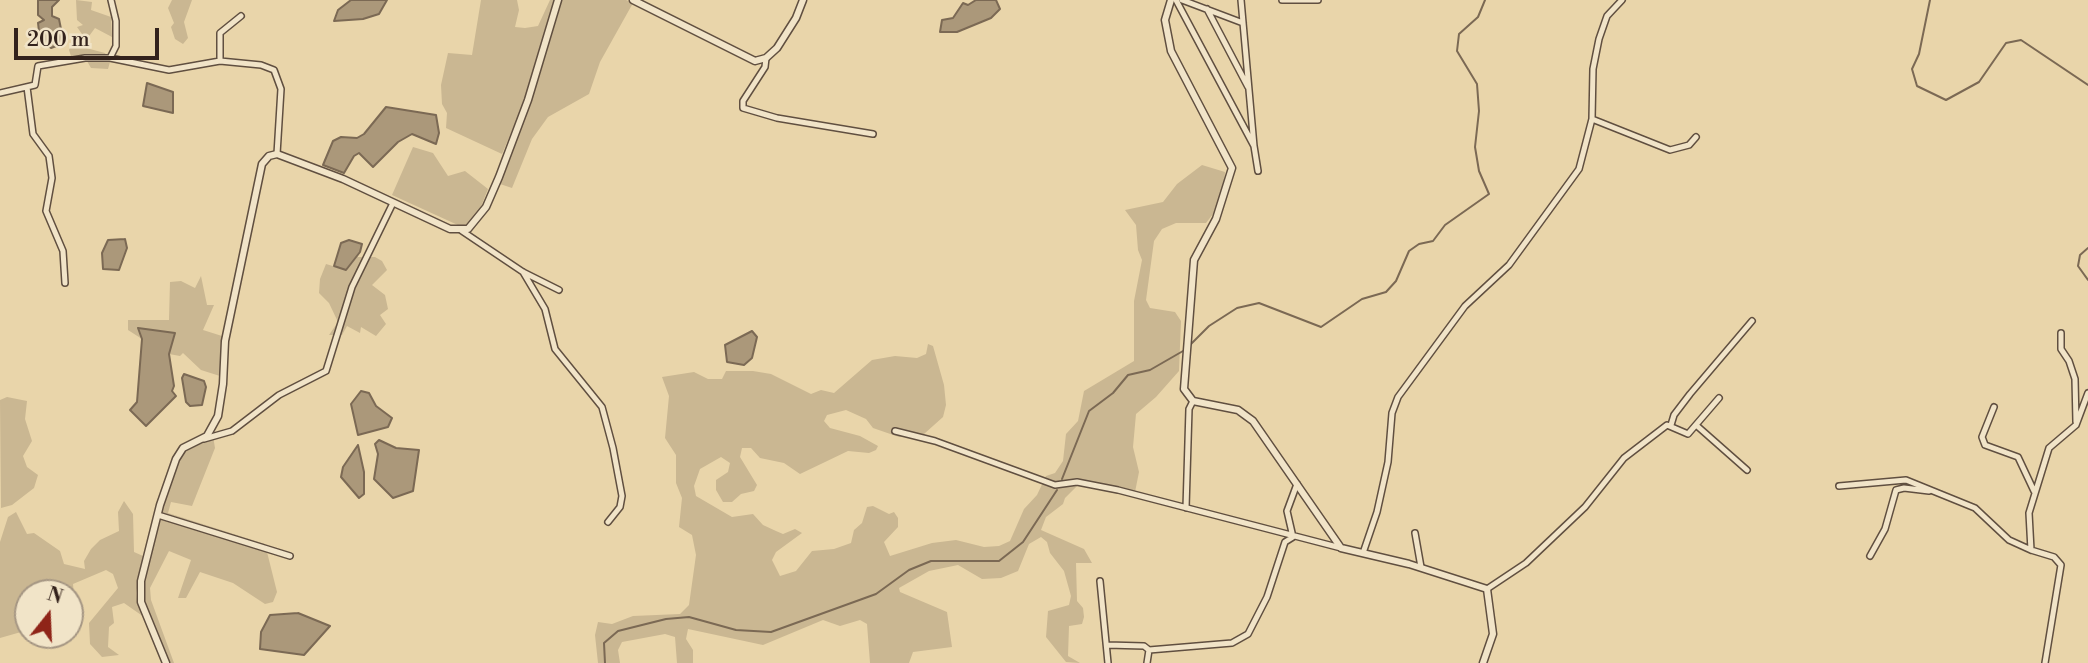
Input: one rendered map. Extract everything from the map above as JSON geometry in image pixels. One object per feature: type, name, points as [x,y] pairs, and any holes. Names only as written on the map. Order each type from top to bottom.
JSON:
[{"type":"street","points":[[110,58],[116,46],[116,20],[111,0]]},
{"type":"street","points":[[462,231],[480,216],[493,193],[527,100],[558,0]]},
{"type":"street","points":[[633,0],[748,59],[766,58]]},
{"type":"street","points":[[803,0],[788,32],[766,58],[765,67],[743,101],[743,108],[777,118],[873,134]]},
{"type":"street","points":[[1173,0],[1254,146]]},
{"type":"street","points":[[1173,0],[1165,20],[1171,51],[1231,168],[1216,219],[1193,263],[1184,383],[1193,401],[1189,414],[1186,508]]},
{"type":"street","points":[[1182,0],[1243,23]]},
{"type":"street","points":[[1241,0],[1258,171]]},
{"type":"street","points":[[1282,0],[1318,0]]},
{"type":"street","points":[[1363,553],[1377,512],[1388,462],[1392,413],[1398,397],[1465,306],[1508,265],[1574,177],[1592,119],[1593,69],[1599,39],[1606,16],[1622,0]]},
{"type":"street","points":[[1207,9],[1250,90]]},
{"type":"street","points":[[220,61],[220,33],[241,16]]},
{"type":"street","points":[[0,93],[36,83],[37,66],[85,58],[110,58],[169,70],[220,61],[261,65],[274,70],[282,93],[277,154]]},
{"type":"street","points":[[27,87],[33,134],[49,156],[52,178],[46,211],[63,251],[65,283]]},
{"type":"street","points":[[1592,119],[1670,150],[1689,145],[1696,137]]},
{"type":"street","points":[[204,439],[212,429],[220,410],[225,341],[257,175],[266,159],[277,154],[462,231],[523,272],[559,290]]},
{"type":"street","points":[[166,663],[140,598],[141,581],[158,514],[178,455],[186,446],[232,432],[279,395],[327,371],[356,278],[393,203]]},
{"type":"street","points":[[523,272],[545,309],[555,349],[602,407],[622,496],[620,508],[608,522]]},
{"type":"street","points":[[1487,589],[1526,563],[1585,507],[1624,458],[1671,425],[1674,415],[1690,394],[1752,321]]},
{"type":"street","points":[[2061,333],[2061,349],[2076,379],[2076,425]]},
{"type":"street","points":[[2031,550],[2028,519],[2034,491],[2051,444],[2076,425],[2088,393]]},
{"type":"street","points":[[1671,425],[1685,434],[1719,398]]},
{"type":"street","points":[[1193,401],[1238,410],[1246,415],[1341,548]]},
{"type":"street","points":[[1994,407],[1982,437],[1985,445],[2018,457],[2034,491]]},
{"type":"street","points":[[1696,425],[1747,470]]},
{"type":"street","points":[[895,431],[935,441],[1055,485],[1077,482],[1186,508],[1420,567],[1487,589]]},
{"type":"street","points":[[1839,486],[1898,478],[1975,508],[2009,540],[2054,556],[2061,565],[2045,663]]},
{"type":"street","points":[[1293,537],[1287,511],[1297,484]]},
{"type":"street","points":[[1870,556],[1885,529],[1896,490],[1931,491]]},
{"type":"street","points":[[158,514],[289,556]]},
{"type":"street","points":[[1415,533],[1420,567]]},
{"type":"street","points":[[1107,645],[1144,646],[1149,650],[1232,643],[1243,638],[1252,629],[1267,597],[1285,542],[1293,537]]},
{"type":"street","points":[[1100,581],[1108,663]]},
{"type":"street","points":[[1483,663],[1493,634],[1487,589]]},
{"type":"street","points":[[1147,663],[1149,650]]},
{"type":"shaded area","points":[[38,0],[59,0],[52,7],[52,16],[59,19],[59,45],[51,48],[40,40],[38,23],[44,20],[38,15]]},
{"type":"shaded area","points":[[76,0],[92,2],[91,10],[111,17],[112,37],[95,28],[84,43],[86,48],[105,53],[110,62],[108,69],[91,68],[87,61],[71,56],[69,50],[74,38],[82,34],[77,27],[83,25],[77,20]]},
{"type":"shaded area","points":[[172,0],[192,0],[184,22],[188,38],[183,44],[175,39],[171,27],[174,23],[168,8]]},
{"type":"shaded area","points":[[351,0],[387,0],[379,14],[363,19],[334,21],[338,10]]},
{"type":"shaded area","points":[[481,0],[517,0],[519,10],[515,27],[525,28],[538,26],[550,0],[556,0],[525,100],[502,154],[446,128],[447,113],[442,104],[441,85],[448,53],[472,55]]},
{"type":"shaded area","points":[[561,0],[626,0],[633,3],[600,62],[589,94],[548,117],[532,139],[512,188],[500,184]]},
{"type":"shaded area","points":[[976,0],[996,0],[1000,9],[991,18],[957,32],[940,32],[942,20],[953,18],[963,3],[968,5]]},
{"type":"shaded area","points":[[147,83],[173,92],[173,113],[143,106]]},
{"type":"shaded area","points":[[386,107],[436,115],[439,133],[436,144],[412,134],[398,142],[373,167],[359,153],[354,156],[344,173],[323,165],[333,141],[341,137],[357,138],[364,134]]},
{"type":"shaded area","points":[[413,147],[433,153],[448,176],[465,171],[488,189],[476,219],[467,226],[460,226],[392,195]]},
{"type":"shaded area","points":[[1202,165],[1225,172],[1223,193],[1213,214],[1206,223],[1176,223],[1162,229],[1154,241],[1146,300],[1150,308],[1175,312],[1181,321],[1179,371],[1156,397],[1136,414],[1133,447],[1139,472],[1134,497],[1078,485],[1065,498],[1063,504],[1046,517],[1041,530],[1084,549],[1092,563],[1076,563],[1077,601],[1083,608],[1084,617],[1082,624],[1069,626],[1068,656],[1080,663],[1066,662],[1046,637],[1048,611],[1069,605],[1071,596],[1064,571],[1050,553],[1047,542],[1041,537],[1029,544],[1018,571],[1001,578],[982,579],[958,565],[929,571],[899,588],[900,592],[947,612],[952,647],[913,652],[909,663],[870,663],[867,624],[860,620],[840,626],[823,620],[763,645],[688,629],[686,639],[693,650],[693,663],[677,663],[675,637],[665,634],[622,642],[618,650],[620,663],[598,663],[595,635],[598,622],[612,624],[633,616],[680,614],[689,605],[696,555],[692,535],[679,527],[682,498],[676,483],[676,455],[665,438],[669,396],[662,377],[694,372],[708,379],[722,379],[726,371],[753,371],[771,374],[811,394],[821,390],[834,393],[872,360],[895,356],[917,358],[926,354],[928,344],[933,346],[944,385],[946,405],[943,417],[924,434],[899,437],[873,428],[866,419],[846,410],[827,415],[824,421],[830,428],[860,436],[878,446],[876,450],[869,453],[848,451],[800,474],[784,463],[760,458],[751,448],[742,448],[740,457],[757,485],[754,491],[741,494],[732,502],[723,502],[716,490],[716,480],[728,472],[730,463],[721,457],[700,469],[694,486],[696,496],[732,517],[753,514],[763,525],[783,534],[795,529],[802,533],[776,552],[772,560],[780,576],[796,571],[812,551],[834,549],[851,543],[854,530],[862,523],[867,507],[873,506],[889,514],[894,512],[898,518],[898,527],[884,542],[890,556],[932,543],[956,540],[984,547],[999,546],[1010,541],[1024,509],[1037,495],[1046,476],[1055,473],[1063,461],[1066,434],[1078,421],[1084,391],[1134,361],[1134,301],[1142,260],[1138,250],[1136,225],[1125,210],[1163,202],[1177,184]]},
{"type":"shaded area","points":[[125,239],[127,248],[119,270],[103,269],[102,253],[108,240]]},
{"type":"shaded area","points":[[349,240],[362,244],[360,252],[346,270],[334,266],[341,243]]},
{"type":"shaded area","points":[[357,257],[375,257],[382,261],[387,270],[372,285],[385,295],[388,309],[380,315],[386,324],[376,336],[361,327],[360,333],[347,326],[342,335],[329,335],[338,322],[329,303],[319,293],[320,279],[326,264],[346,270]]},
{"type":"shaded area","points":[[201,276],[207,305],[214,305],[203,330],[222,336],[220,376],[201,370],[183,353],[180,356],[169,354],[175,333],[138,329],[142,339],[128,330],[128,320],[169,320],[170,282],[181,281],[195,288]]},
{"type":"shaded area","points":[[138,328],[175,333],[169,354],[174,386],[172,391],[176,396],[146,426],[130,410],[137,402],[142,339]]},
{"type":"shaded area","points":[[752,331],[757,337],[752,358],[744,365],[727,362],[725,345]]},
{"type":"shaded area","points":[[184,374],[204,381],[206,387],[202,405],[190,406],[186,402],[182,378]]},
{"type":"shaded area","points":[[361,391],[369,393],[376,406],[392,418],[388,427],[358,435],[351,404]]},
{"type":"shaded area","points":[[7,397],[27,401],[25,419],[32,441],[23,456],[27,467],[38,475],[34,488],[12,505],[1,508],[0,400]]},
{"type":"shaded area","points":[[213,436],[215,448],[192,506],[171,502],[168,513],[265,544],[277,592],[273,602],[265,604],[233,583],[200,572],[186,598],[178,598],[191,560],[169,551],[150,588],[151,600],[174,663],[168,663],[143,602],[143,586],[167,491],[182,454]]},
{"type":"shaded area","points":[[379,440],[396,448],[419,450],[413,491],[393,498],[374,479],[378,454],[375,444]]},
{"type":"shaded area","points":[[358,445],[364,472],[364,494],[359,498],[341,477],[343,467]]},
{"type":"shaded area","points":[[124,501],[133,514],[134,552],[143,556],[136,593],[137,603],[144,617],[124,603],[112,607],[114,623],[109,627],[108,647],[119,655],[102,657],[90,644],[89,623],[118,588],[113,574],[106,570],[84,579],[14,579],[14,634],[0,638],[0,542],[8,517],[16,512],[27,534],[34,533],[60,551],[64,564],[85,569],[84,561],[91,549],[100,540],[119,531],[118,512]]},
{"type":"shaded area","points":[[298,613],[330,626],[304,655],[260,649],[261,632],[270,615]]},
{"type":"waterway","points":[[1190,345],[1209,326],[1237,308],[1259,303],[1321,327],[1362,299],[1386,292],[1396,281],[1409,251],[1419,244],[1433,241],[1445,225],[1489,194],[1479,171],[1475,147],[1479,111],[1477,84],[1457,51],[1459,34],[1478,17],[1485,0]]},
{"type":"waterway","points":[[1930,0],[1919,54],[1912,69],[1917,86],[1946,100],[1979,82],[2006,43],[2021,40],[2088,85]]},
{"type":"waterway","points":[[2088,248],[2080,255],[2078,266],[2088,280]]},
{"type":"waterway","points":[[1062,479],[1089,411],[1113,393],[1128,375],[1150,370],[1183,351]]},
{"type":"waterway","points":[[605,663],[604,643],[618,631],[666,619],[689,617],[736,630],[771,632],[876,594],[909,570],[931,561],[999,561],[1023,542],[1057,490]]}]
